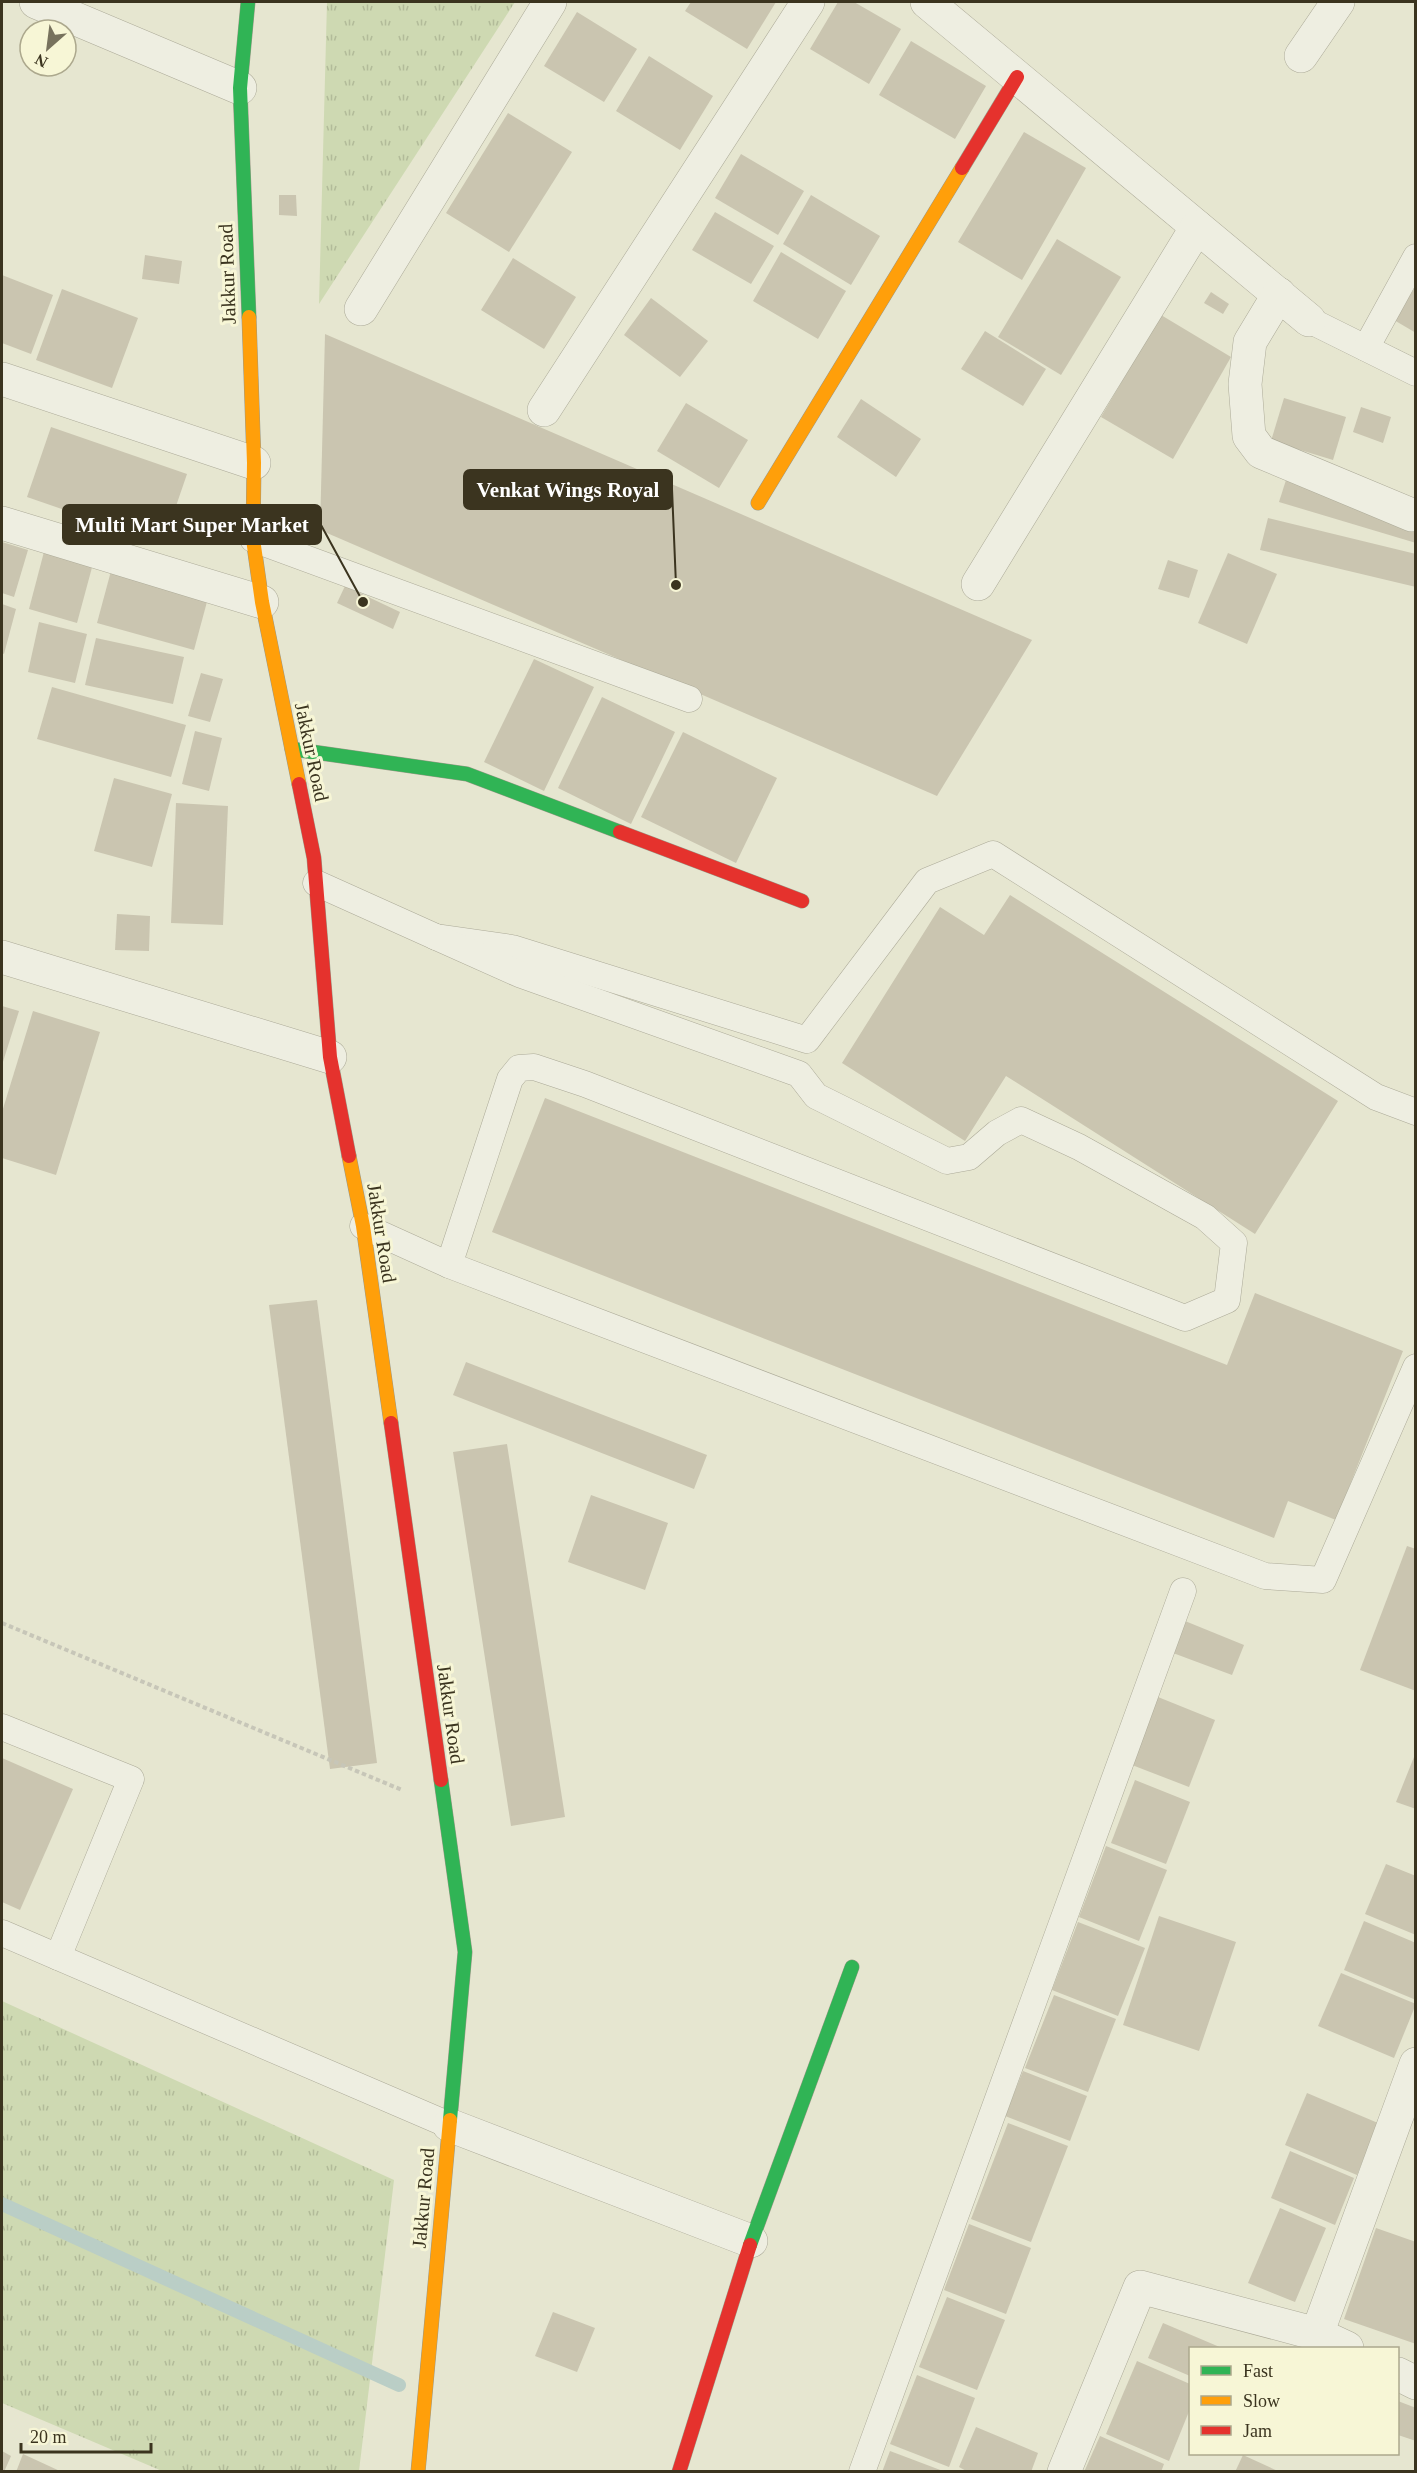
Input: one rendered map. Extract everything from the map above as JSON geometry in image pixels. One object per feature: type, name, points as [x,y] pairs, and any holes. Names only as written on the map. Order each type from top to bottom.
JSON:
[{"type":"street","points":[[36,2],[240,88]]},
{"type":"street","name":"Jakkur Road","points":[[248,2],[240,88],[254,463],[253,539],[262,602],[314,858],[330,1057],[363,1226],[465,1952],[418,2472]]},
{"type":"street","points":[[361,309],[550,2]]},
{"type":"street","points":[[544,411],[808,2]]},
{"type":"street","points":[[927,2],[1309,320]]},
{"type":"street","points":[[1301,56],[1338,2]]},
{"type":"street","points":[[758,503],[1017,76]]},
{"type":"street","points":[[978,584],[1197,226]]},
{"type":"street","points":[[1279,294],[1250,342],[1245,384],[1249,436],[1261,452],[1412,515]]},
{"type":"street","points":[[2,379],[254,463]]},
{"type":"street","points":[[2,523],[262,602]]},
{"type":"street","points":[[292,750],[467,774],[802,901]]},
{"type":"street","points":[[2,957],[330,1057]]},
{"type":"street","points":[[678,2472],[751,2241],[852,1967]]},
{"type":"street","points":[[1317,2334],[1416,2064]]},
{"type":"street","points":[[449,2125],[751,2241]]},
{"type":"street","points":[[1064,2472],[1140,2286],[1317,2334],[1343,2347]]},
{"type":"street","points":[[1399,2374],[1416,2383]]},
{"type":"lane","points":[[1366,348],[1416,257]]},
{"type":"lane","points":[[1309,320],[1416,373]]},
{"type":"lane","points":[[253,539],[689,699]]},
{"type":"lane","points":[[436,937],[512,948],[807,1041],[927,881],[993,854],[1376,1097],[1416,1112]]},
{"type":"lane","points":[[316,883],[519,974],[799,1074],[816,1096],[947,1161],[969,1157],[997,1132],[1022,1120],[1079,1148],[1205,1217],[1233,1244],[1227,1300],[1185,1318],[585,1084],[534,1067],[519,1068],[510,1079],[449,1265]]},
{"type":"lane","points":[[363,1226],[449,1265],[1265,1576],[1323,1580],[1416,1367]]},
{"type":"lane","points":[[862,2472],[1183,1591]]},
{"type":"lane","points":[[2,1727],[131,1779],[58,1957]]},
{"type":"lane","points":[[2,1934],[449,2125]]},
{"type":"path","points":[[2,1623],[444,1807]]},
{"type":"green space","points":[[327,2],[515,2],[319,304]]},
{"type":"green space","points":[[2,2001],[394,2180],[359,2471],[162,2471],[2,2403]]},
{"type":"building","points":[[691,2],[776,2],[747,49],[685,11]]},
{"type":"building","points":[[838,2],[854,2],[901,29],[869,84],[810,49]]},
{"type":"building","points":[[577,12],[637,49],[604,102],[544,66]]},
{"type":"building","points":[[911,41],[986,86],[955,139],[879,95]]},
{"type":"building","points":[[649,56],[713,96],[680,150],[616,111]]},
{"type":"building","points":[[508,113],[572,152],[509,252],[446,213]]},
{"type":"building","points":[[1024,132],[1086,168],[1022,280],[958,242]]},
{"type":"building","points":[[741,154],[804,191],[778,235],[715,198]]},
{"type":"building","points":[[279,195],[296,195],[297,216],[279,215]]},
{"type":"building","points":[[811,195],[880,236],[851,285],[783,244]]},
{"type":"building","points":[[715,212],[774,246],[751,284],[692,250]]},
{"type":"building","points":[[1057,239],[1121,277],[1061,375],[998,337]]},
{"type":"building","points":[[781,252],[846,291],[818,339],[753,301]]},
{"type":"building","points":[[145,255],[182,261],[179,284],[142,279]]},
{"type":"building","points":[[513,258],[576,297],[544,349],[481,310]]},
{"type":"building","points":[[2,275],[53,295],[31,354],[2,343]]},
{"type":"building","points":[[1416,286],[1416,333],[1394,320]]},
{"type":"building","points":[[62,289],[138,318],[112,388],[36,360]]},
{"type":"building","points":[[1211,292],[1229,304],[1223,314],[1204,303]]},
{"type":"building","points":[[651,298],[708,341],[680,377],[624,335]]},
{"type":"building","points":[[1161,315],[1231,357],[1173,459],[1101,417]]},
{"type":"building","points":[[985,331],[1046,369],[1023,406],[961,369]]},
{"type":"building","points":[[325,334],[1032,640],[937,796],[320,530]]},
{"type":"building","points":[[1284,398],[1346,417],[1333,460],[1271,441]]},
{"type":"building","points":[[861,399],[921,439],[896,477],[837,437]]},
{"type":"building","points":[[686,403],[748,440],[719,488],[657,451]]},
{"type":"building","points":[[1361,407],[1391,417],[1383,443],[1353,432]]},
{"type":"building","points":[[51,427],[187,474],[163,544],[27,497]]},
{"type":"building","points":[[1286,480],[1416,518],[1416,543],[1279,502]]},
{"type":"building","points":[[1268,518],[1416,554],[1416,587],[1260,550]]},
{"type":"building","points":[[2,542],[28,550],[14,597],[2,593]]},
{"type":"building","points":[[45,548],[94,560],[77,623],[29,609]]},
{"type":"building","points":[[1228,553],[1277,574],[1247,644],[1198,623]]},
{"type":"building","points":[[1168,560],[1198,570],[1189,598],[1158,589]]},
{"type":"building","points":[[111,571],[208,598],[194,650],[97,623]]},
{"type":"building","points":[[345,586],[400,612],[393,629],[337,603]]},
{"type":"building","points":[[2,604],[16,609],[4,654],[2,653]]},
{"type":"building","points":[[39,622],[87,634],[75,683],[28,672]]},
{"type":"building","points":[[96,638],[184,657],[173,704],[85,685]]},
{"type":"building","points":[[534,659],[594,687],[544,791],[484,762]]},
{"type":"building","points":[[201,673],[223,679],[210,722],[188,716]]},
{"type":"building","points":[[52,687],[186,725],[171,777],[37,739]]},
{"type":"building","points":[[602,697],[675,732],[631,824],[558,788]]},
{"type":"building","points":[[195,731],[222,738],[209,791],[182,784]]},
{"type":"building","points":[[683,732],[777,778],[736,863],[641,817]]},
{"type":"building","points":[[114,778],[172,794],[152,867],[94,851]]},
{"type":"building","points":[[176,803],[228,806],[223,925],[171,923]]},
{"type":"building","points":[[1010,895],[1338,1101],[1255,1234],[1006,1076],[965,1141],[842,1063],[940,907],[984,935]]},
{"type":"building","points":[[117,914],[150,916],[149,951],[115,950]]},
{"type":"building","points":[[2,1006],[19,1011],[2,1065]]},
{"type":"building","points":[[33,1011],[100,1032],[56,1175],[2,1158],[2,1112]]},
{"type":"building","points":[[545,1098],[1227,1365],[1255,1293],[1403,1351],[1336,1520],[1288,1501],[1274,1538],[492,1232]]},
{"type":"building","points":[[317,1300],[377,1763],[330,1769],[269,1305]]},
{"type":"building","points":[[466,1362],[707,1455],[694,1489],[453,1395]]},
{"type":"building","points":[[507,1444],[565,1817],[511,1826],[453,1452]]},
{"type":"building","points":[[591,1495],[668,1523],[645,1590],[568,1562]]},
{"type":"building","points":[[1407,1546],[1416,1549],[1416,1691],[1360,1670]]},
{"type":"building","points":[[1185,1621],[1244,1645],[1232,1675],[1173,1653]]},
{"type":"building","points":[[1158,1697],[1215,1720],[1189,1787],[1132,1765]]},
{"type":"building","points":[[1416,1752],[1416,1809],[1396,1802]]},
{"type":"building","points":[[2,1758],[73,1789],[20,1910],[2,1902]]},
{"type":"building","points":[[1135,1780],[1190,1802],[1166,1864],[1111,1843]]},
{"type":"building","points":[[1106,1846],[1167,1870],[1139,1941],[1079,1917]]},
{"type":"building","points":[[1386,1864],[1416,1876],[1416,1935],[1365,1914]]},
{"type":"building","points":[[1159,1916],[1236,1942],[1199,2051],[1123,2025]]},
{"type":"building","points":[[1364,1921],[1416,1943],[1416,2000],[1344,1970]]},
{"type":"building","points":[[1078,1922],[1145,1948],[1118,2016],[1052,1990]]},
{"type":"building","points":[[1341,1973],[1416,2004],[1394,2058],[1318,2026]]},
{"type":"building","points":[[1054,1995],[1116,2019],[1088,2092],[1025,2068]]},
{"type":"building","points":[[1023,2071],[1087,2096],[1070,2141],[1005,2116]]},
{"type":"building","points":[[1307,2093],[1378,2123],[1357,2175],[1285,2145]]},
{"type":"building","points":[[1008,2123],[1068,2146],[1031,2242],[971,2219]]},
{"type":"building","points":[[1290,2151],[1354,2178],[1335,2225],[1271,2198]]},
{"type":"building","points":[[1280,2208],[1326,2228],[1295,2302],[1248,2283]]},
{"type":"building","points":[[969,2224],[1031,2248],[1006,2314],[944,2290]]},
{"type":"building","points":[[1376,2228],[1416,2242],[1416,2344],[1344,2319]]},
{"type":"building","points":[[947,2297],[1005,2320],[977,2390],[919,2367]]},
{"type":"building","points":[[553,2312],[595,2328],[577,2372],[535,2356]]},
{"type":"building","points":[[1163,2323],[1220,2347],[1189,2347],[1189,2376],[1148,2358]]},
{"type":"building","points":[[1137,2361],[1189,2384],[1189,2411],[1169,2461],[1106,2434]]},
{"type":"building","points":[[917,2375],[975,2398],[949,2467],[890,2444]]},
{"type":"building","points":[[1399,2401],[1416,2408],[1416,2441],[1399,2435]]},
{"type":"building","points":[[976,2427],[1038,2453],[1031,2472],[968,2472],[959,2467]]},
{"type":"building","points":[[1100,2436],[1164,2464],[1161,2472],[1084,2472]]},
{"type":"building","points":[[2,2451],[11,2456],[4,2472],[2,2472]]},
{"type":"building","points":[[890,2451],[943,2471],[943,2472],[882,2472]]},
{"type":"building","points":[[23,2454],[62,2472],[16,2472]]},
{"type":"building","points":[[1243,2455],[1280,2472],[1235,2472]]},
{"type":"waterway","points":[[2,2204],[399,2385]]},
{"type":"traffic: fast","points":[[248,2],[240,88],[249,317]]},
{"type":"traffic: fast","points":[[292,749],[467,774],[620,832]]},
{"type":"traffic: fast","points":[[441,1780],[465,1952],[450,2120]]},
{"type":"traffic: fast","points":[[750,2245],[852,1967]]},
{"type":"traffic: slow","points":[[758,503],[962,168]]},
{"type":"traffic: slow","points":[[249,317],[254,463],[253,539],[262,602],[299,784]]},
{"type":"traffic: slow","points":[[349,1156],[363,1226],[391,1423]]},
{"type":"traffic: slow","points":[[418,2472],[450,2120]]},
{"type":"traffic: jam","points":[[962,168],[1017,77]]},
{"type":"traffic: jam","points":[[299,784],[314,858],[330,1057],[349,1156]]},
{"type":"traffic: jam","points":[[620,832],[802,901]]},
{"type":"traffic: jam","points":[[391,1423],[441,1780]]},
{"type":"traffic: jam","points":[[679,2472],[750,2245]]},
{"type":"place","name":"Venkat Wings Royal","points":[[676,585]]},
{"type":"place","name":"Multi Mart Super Market","points":[[363,602]]}]
